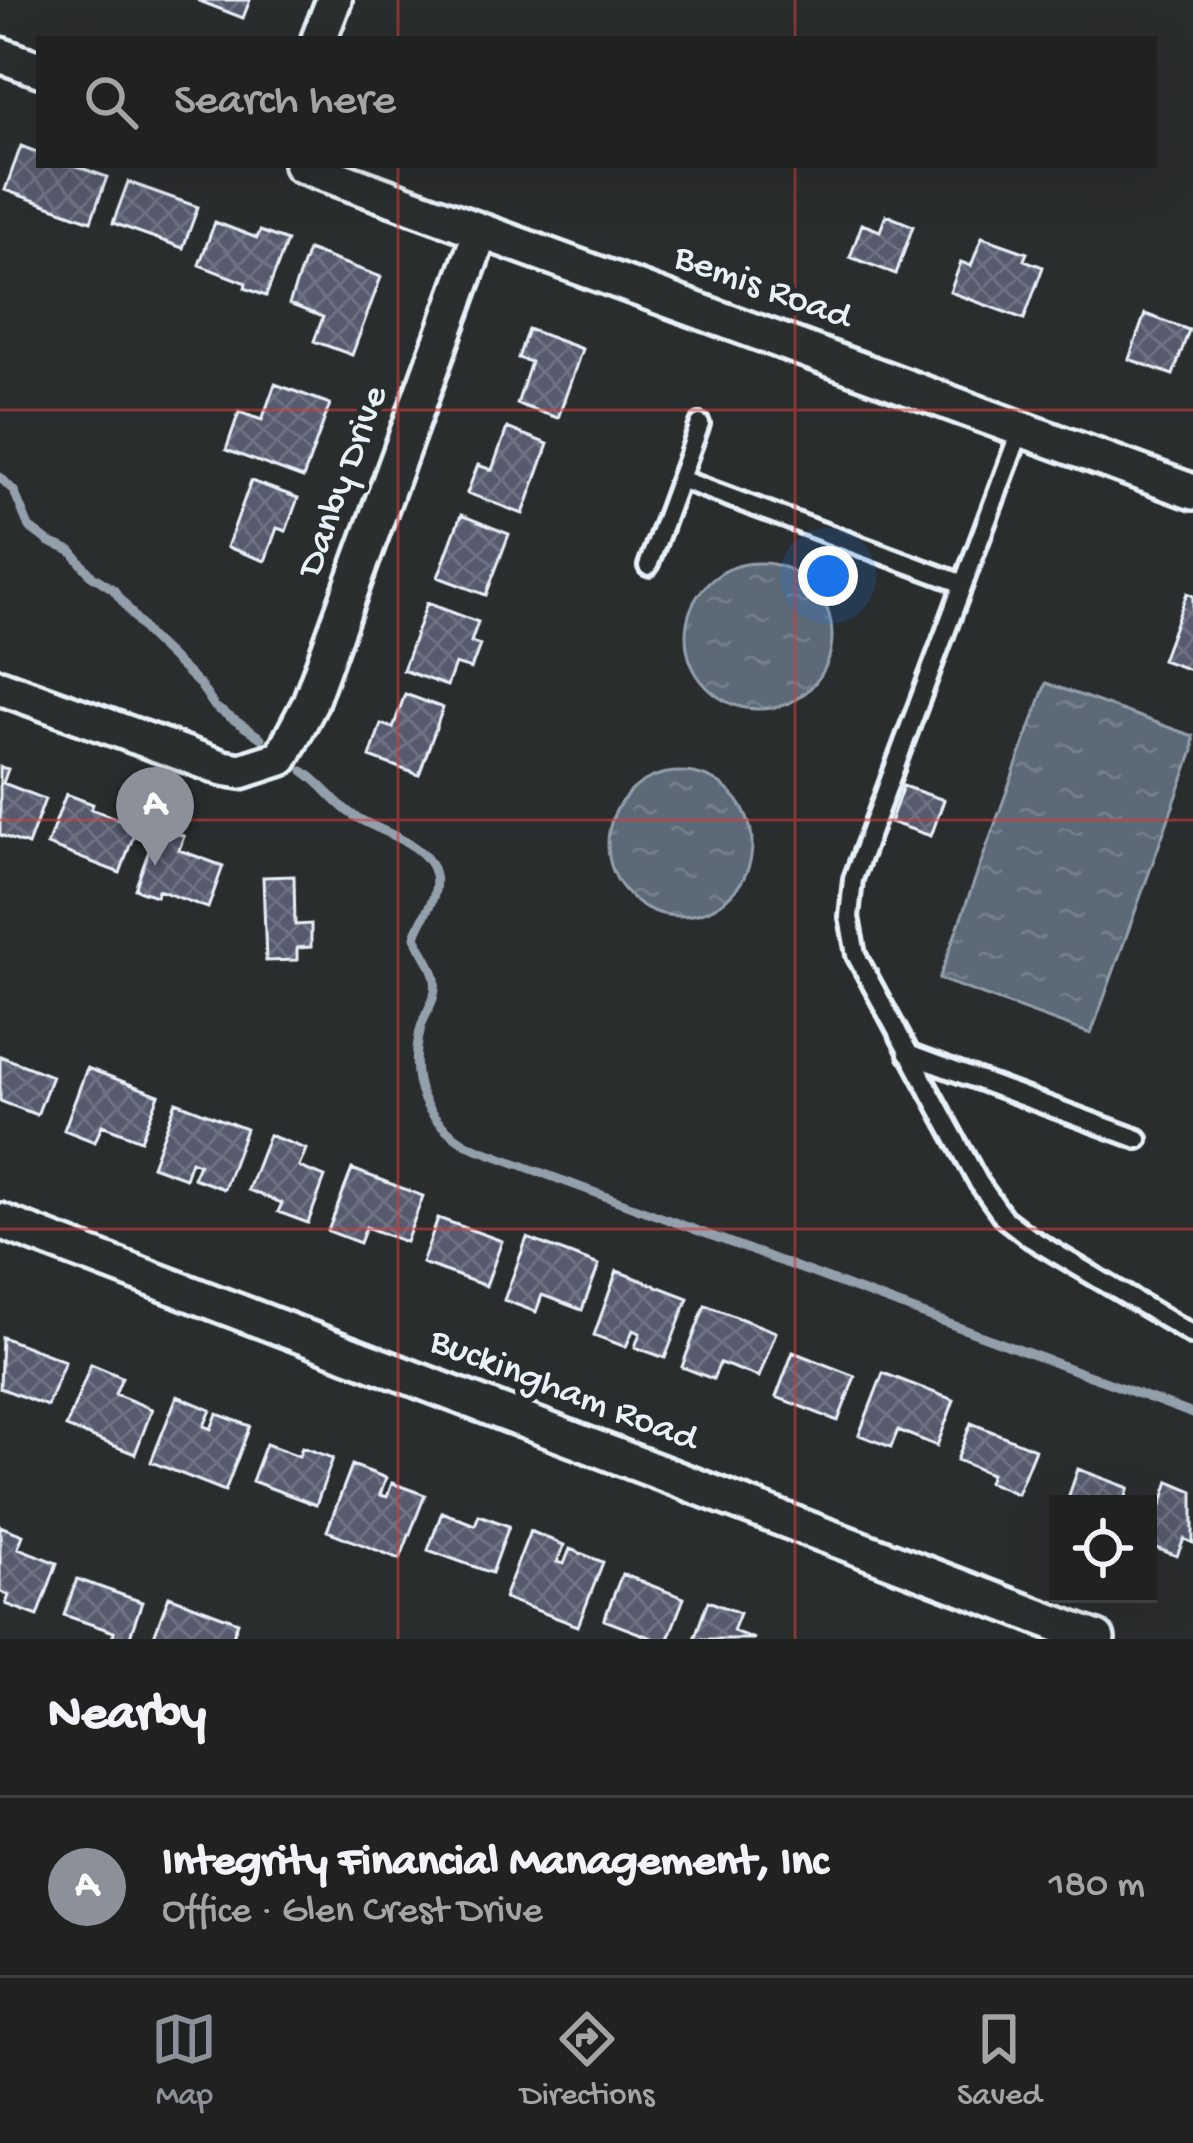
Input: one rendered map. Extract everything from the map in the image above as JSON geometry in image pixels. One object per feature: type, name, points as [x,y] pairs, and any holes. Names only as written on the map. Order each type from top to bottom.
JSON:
[{"type":"street","points":[[320,36],[334,0]]},
{"type":"street","points":[[0,55],[36,68]]},
{"type":"street","name":"Bemis Road","points":[[310,168],[1193,492]]},
{"type":"street","name":"Danby Drive","points":[[0,688],[223,768],[241,771],[281,758],[309,705],[482,231]]},
{"type":"street","name":"Buckingham Road","points":[[0,1220],[1097,1639]]},
{"type":"lane","points":[[648,566],[700,424]]},
{"type":"lane","points":[[1021,429],[853,879],[849,917],[856,955],[979,1183],[1004,1218],[1048,1250],[1193,1335]]},
{"type":"lane","points":[[680,479],[963,584]]},
{"type":"lane","points":[[908,1054],[1138,1139]]},
{"type":"water","points":[[759,563],[787,569],[810,585],[826,608],[832,636],[826,664],[810,687],[787,703],[759,709],[731,703],[708,687],[692,664],[686,636],[692,608],[708,585],[731,569]]},
{"type":"water","points":[[1046,683],[1193,736],[1193,751],[1091,1034],[939,979]]},
{"type":"water","points":[[680,772],[708,777],[731,793],[747,816],[752,844],[747,872],[731,895],[708,911],[680,916],[652,911],[629,895],[613,872],[608,844],[613,816],[629,793],[652,777]]},
{"type":"building","points":[[197,0],[250,0],[243,18]]},
{"type":"building","points":[[21,146],[36,152],[36,168],[82,168],[107,177],[91,221],[5,190]]},
{"type":"building","points":[[128,182],[198,207],[183,248],[113,223]]},
{"type":"building","points":[[886,215],[913,226],[896,274],[850,257],[862,224],[880,231]]},
{"type":"building","points":[[215,222],[257,238],[260,231],[287,241],[266,296],[199,265]]},
{"type":"building","points":[[982,237],[1027,253],[1024,260],[1043,267],[1024,319],[950,292],[961,262],[971,266]]},
{"type":"building","points":[[308,250],[381,277],[352,355],[314,341],[323,317],[289,304]]},
{"type":"building","points":[[1145,314],[1189,330],[1173,375],[1129,359]]},
{"type":"building","points":[[528,329],[582,349],[558,418],[517,404],[531,362],[518,358]]},
{"type":"building","points":[[275,384],[330,404],[303,478],[226,450],[239,412],[262,420]]},
{"type":"building","points":[[507,428],[548,444],[523,514],[467,493],[478,465],[492,470]]},
{"type":"building","points":[[251,481],[298,498],[286,531],[277,528],[265,561],[227,547]]},
{"type":"building","points":[[461,515],[509,534],[486,595],[438,577]]},
{"type":"building","points":[[1187,593],[1193,596],[1193,671],[1162,660]]},
{"type":"building","points":[[427,603],[478,622],[471,642],[480,645],[471,669],[455,664],[447,686],[403,670]]},
{"type":"building","points":[[405,694],[443,708],[419,775],[370,757],[381,724],[393,728]]},
{"type":"building","points":[[0,767],[8,769],[3,783],[45,799],[28,845],[0,835]]},
{"type":"building","points":[[903,786],[944,800],[931,836],[890,822]]},
{"type":"building","points":[[66,794],[137,826],[120,873],[47,845]]},
{"type":"building","points":[[158,826],[184,836],[179,850],[223,866],[208,908],[158,890],[156,896],[135,889]]},
{"type":"building","points":[[294,876],[295,925],[311,924],[311,947],[297,948],[297,960],[266,961],[263,877]]},
{"type":"building","points":[[0,1056],[52,1076],[37,1115],[0,1101]]},
{"type":"building","points":[[87,1068],[159,1095],[141,1140],[102,1125],[95,1142],[64,1130]]},
{"type":"building","points":[[176,1102],[246,1129],[224,1189],[193,1178],[199,1164],[191,1161],[185,1178],[152,1166]]},
{"type":"building","points":[[269,1135],[306,1149],[299,1167],[325,1177],[308,1223],[278,1212],[282,1203],[248,1190]]},
{"type":"building","points":[[352,1169],[423,1196],[406,1242],[366,1227],[360,1243],[328,1231]]},
{"type":"building","points":[[438,1218],[502,1241],[486,1286],[422,1263]]},
{"type":"building","points":[[527,1238],[599,1265],[582,1310],[542,1295],[536,1312],[504,1300]]},
{"type":"building","points":[[617,1271],[688,1298],[665,1358],[635,1347],[640,1333],[633,1330],[626,1347],[594,1335]]},
{"type":"building","points":[[705,1305],[776,1332],[759,1377],[720,1363],[713,1379],[682,1367]]},
{"type":"building","points":[[2,1337],[65,1361],[47,1406],[0,1388]]},
{"type":"building","points":[[793,1352],[855,1376],[838,1421],[776,1397]]},
{"type":"building","points":[[91,1364],[122,1377],[115,1394],[152,1409],[135,1454],[66,1427]]},
{"type":"building","points":[[883,1373],[954,1400],[937,1446],[898,1430],[891,1447],[859,1435]]},
{"type":"building","points":[[177,1396],[211,1410],[204,1426],[211,1429],[217,1414],[250,1426],[225,1491],[151,1462]]},
{"type":"building","points":[[971,1423],[1035,1449],[1017,1494],[988,1482],[991,1474],[957,1460]]},
{"type":"building","points":[[266,1444],[299,1456],[302,1447],[333,1458],[316,1505],[252,1481]]},
{"type":"building","points":[[352,1465],[386,1478],[380,1495],[387,1497],[392,1483],[425,1495],[400,1559],[327,1531]]},
{"type":"building","points":[[1078,1469],[1129,1488],[1126,1495],[1069,1495]]},
{"type":"building","points":[[1169,1481],[1193,1491],[1193,1543],[1184,1539],[1177,1556],[1157,1548],[1157,1518]]},
{"type":"building","points":[[442,1512],[475,1525],[479,1515],[509,1526],[492,1573],[428,1550]]},
{"type":"building","points":[[0,1526],[23,1535],[18,1548],[57,1563],[38,1616],[6,1604],[9,1595],[0,1592]]},
{"type":"building","points":[[530,1531],[564,1545],[557,1562],[564,1564],[570,1549],[603,1562],[578,1626],[504,1598]]},
{"type":"building","points":[[622,1574],[684,1598],[668,1639],[654,1639],[604,1620]]},
{"type":"building","points":[[77,1579],[142,1602],[129,1639],[112,1639],[114,1632],[64,1615]]},
{"type":"building","points":[[169,1596],[238,1622],[232,1639],[153,1639]]},
{"type":"building","points":[[708,1601],[740,1613],[733,1631],[754,1639],[694,1639]]},
{"type":"waterway","points":[[0,477],[14,491],[29,527],[71,551],[91,575],[113,589],[215,707],[261,738]]},
{"type":"waterway","points":[[303,771],[346,810],[413,846],[431,864],[435,891],[415,937],[432,968],[435,986],[420,1031],[416,1068],[432,1114],[456,1137],[472,1147],[1193,1414]]},
{"type":"place","name":"Integrity Financial Management, Inc","points":[[155,866]]}]
